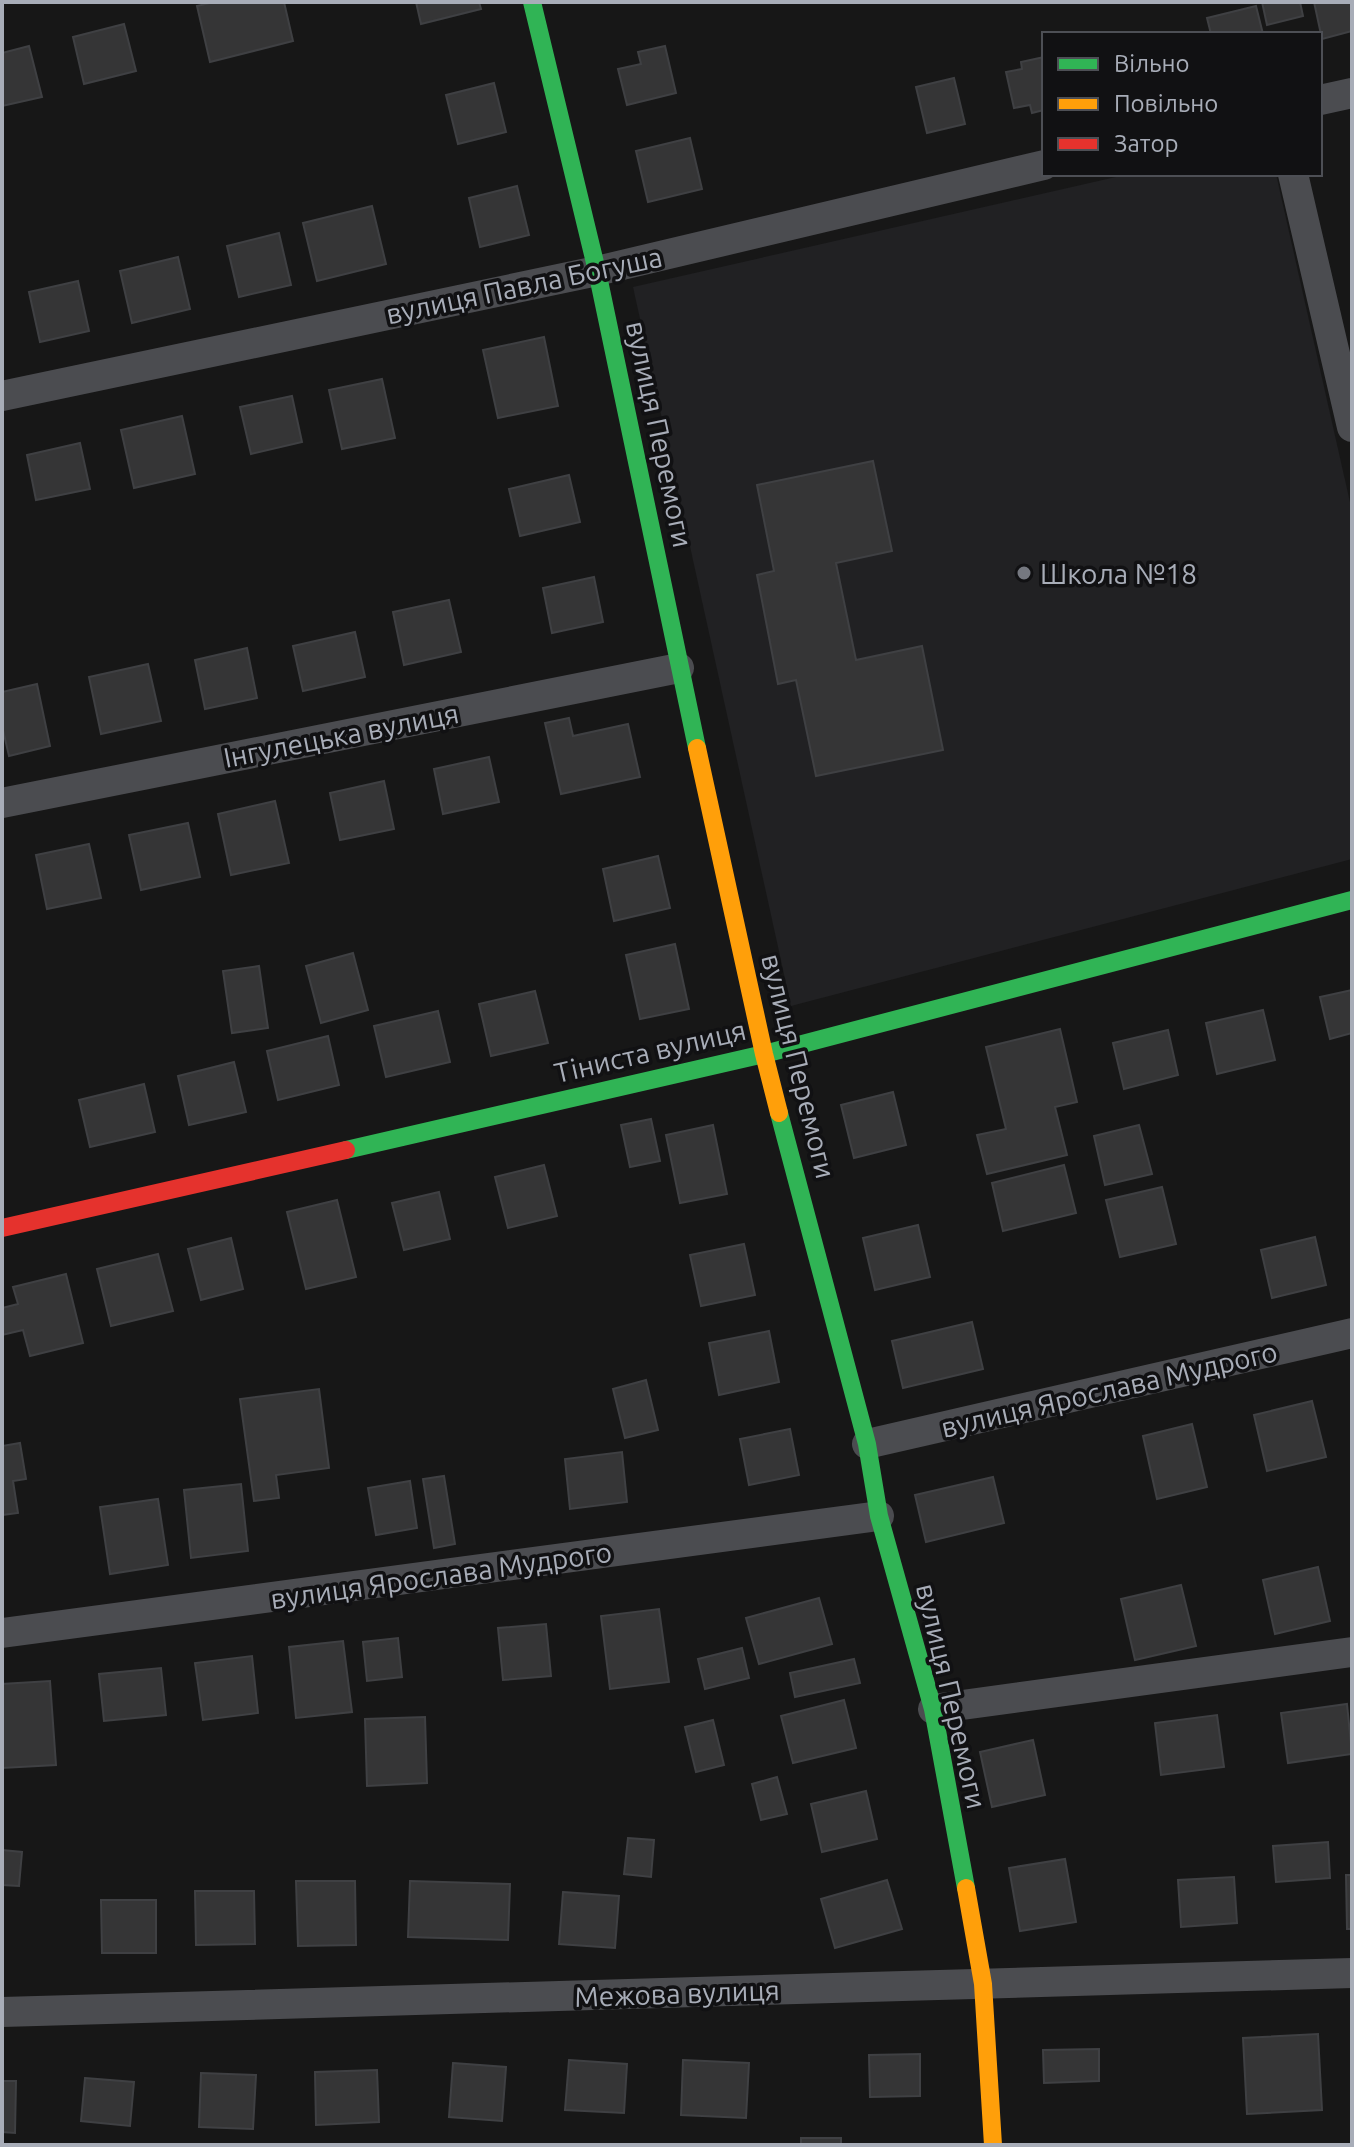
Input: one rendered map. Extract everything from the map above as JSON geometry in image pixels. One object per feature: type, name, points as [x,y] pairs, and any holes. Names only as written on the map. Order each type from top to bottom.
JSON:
[{"type":"street","name":"вулиця Перемоги","points":[[532,2],[597,271],[679,668],[764,1054],[867,1444],[879,1516],[933,1709],[983,1984],[993,2145]]},
{"type":"street","points":[[1322,100],[1352,93]]},
{"type":"street","name":"вулиця Павла Богуша","points":[[2,396],[597,271],[1042,165]]},
{"type":"street","points":[[1293,176],[1352,427]]},
{"type":"street","name":"Інгулецька вулиця","points":[[2,803],[679,668]]},
{"type":"street","name":"Тіниста вулиця","points":[[2,1228],[764,1054],[1352,900]]},
{"type":"street","name":"вулиця Ярослава Мудрого","points":[[867,1444],[1352,1333]]},
{"type":"street","name":"вулиця Ярослава Мудрого","points":[[2,1633],[879,1516]]},
{"type":"street","points":[[933,1709],[1352,1652]]},
{"type":"street","name":"Межова вулиця","points":[[2,2012],[1352,1973]]},
{"type":"shaded area","name":"Школа №18","points":[[1120,176],[1276,176],[1352,511],[1352,859],[791,1006],[633,287]]},
{"type":"building","points":[[214,2],[284,2],[293,41],[210,62],[197,6]]},
{"type":"building","points":[[416,2],[479,2],[481,9],[421,24]]},
{"type":"building","points":[[1262,2],[1300,2],[1303,16],[1267,25]]},
{"type":"building","points":[[1314,2],[1352,2],[1352,31],[1322,39]]},
{"type":"building","points":[[1256,6],[1262,32],[1210,32],[1207,18]]},
{"type":"building","points":[[124,24],[136,71],[84,84],[73,37]]},
{"type":"building","points":[[29,46],[42,97],[2,106],[2,53]]},
{"type":"building","points":[[665,46],[676,93],[627,105],[618,69],[641,64],[638,52]]},
{"type":"building","points":[[1042,57],[1042,110],[1032,113],[1030,105],[1014,108],[1006,72],[1022,69],[1021,62]]},
{"type":"building","points":[[954,78],[965,124],[927,133],[916,87]]},
{"type":"building","points":[[494,83],[506,132],[458,144],[446,95]]},
{"type":"building","points":[[690,138],[702,189],[648,202],[636,151]]},
{"type":"building","points":[[517,186],[529,235],[480,247],[469,198]]},
{"type":"building","points":[[372,206],[386,264],[317,281],[303,223]]},
{"type":"building","points":[[279,233],[291,285],[239,297],[227,246]]},
{"type":"building","points":[[178,257],[190,309],[132,323],[120,271]]},
{"type":"building","points":[[78,281],[89,331],[40,342],[29,292]]},
{"type":"building","points":[[544,337],[558,406],[498,418],[483,350]]},
{"type":"building","points":[[382,379],[395,438],[342,449],[329,390]]},
{"type":"building","points":[[292,396],[302,442],[251,454],[240,407]]},
{"type":"building","points":[[182,416],[195,474],[134,488],[121,430]]},
{"type":"building","points":[[80,443],[90,489],[36,500],[27,455]]},
{"type":"building","points":[[873,461],[892,551],[836,563],[856,660],[922,646],[943,750],[816,776],[796,680],[778,684],[757,575],[774,571],[757,485]]},
{"type":"building","points":[[569,475],[580,522],[520,536],[509,489]]},
{"type":"building","points":[[594,577],[603,622],[552,633],[543,588]]},
{"type":"building","points":[[449,600],[461,652],[404,665],[393,612]]},
{"type":"building","points":[[355,632],[365,677],[303,691],[293,646]]},
{"type":"building","points":[[247,648],[257,698],[205,709],[195,660]]},
{"type":"building","points":[[148,664],[161,721],[101,734],[89,677]]},
{"type":"building","points":[[37,684],[50,746],[9,756],[2,726],[2,692]]},
{"type":"building","points":[[569,718],[573,736],[628,724],[640,777],[561,794],[545,723]]},
{"type":"building","points":[[489,757],[499,802],[443,814],[434,769]]},
{"type":"building","points":[[384,781],[394,829],[340,840],[330,793]]},
{"type":"building","points":[[275,801],[289,863],[231,875],[218,814]]},
{"type":"building","points":[[188,823],[200,877],[141,890],[129,835]]},
{"type":"building","points":[[89,844],[101,898],[47,909],[36,855]]},
{"type":"building","points":[[658,856],[670,908],[614,921],[603,869]]},
{"type":"building","points":[[675,944],[689,1009],[640,1019],[626,955]]},
{"type":"building","points":[[353,953],[368,1010],[321,1023],[306,966]]},
{"type":"building","points":[[259,966],[268,1028],[232,1033],[223,971]]},
{"type":"building","points":[[1352,990],[1352,1033],[1330,1039],[1320,997]]},
{"type":"building","points":[[535,991],[548,1043],[491,1056],[479,1004]]},
{"type":"building","points":[[1263,1010],[1275,1060],[1217,1074],[1206,1023]]},
{"type":"building","points":[[438,1011],[450,1062],[386,1077],[374,1026]]},
{"type":"building","points":[[1060,1029],[1077,1102],[1055,1107],[1067,1155],[987,1174],[977,1135],[1006,1129],[986,1047]]},
{"type":"building","points":[[1168,1030],[1178,1075],[1124,1089],[1113,1043]]},
{"type":"building","points":[[328,1036],[339,1085],[278,1100],[267,1051]]},
{"type":"building","points":[[234,1062],[246,1112],[189,1125],[178,1076]]},
{"type":"building","points":[[144,1084],[155,1132],[90,1147],[79,1100]]},
{"type":"building","points":[[893,1092],[906,1145],[854,1158],[841,1105]]},
{"type":"building","points":[[651,1119],[660,1161],[630,1167],[621,1125]]},
{"type":"building","points":[[713,1125],[727,1194],[680,1203],[666,1135]]},
{"type":"building","points":[[1139,1125],[1152,1174],[1105,1185],[1094,1136]]},
{"type":"building","points":[[544,1165],[557,1216],[508,1228],[495,1177]]},
{"type":"building","points":[[1064,1165],[1076,1213],[1003,1231],[992,1183]]},
{"type":"building","points":[[1162,1187],[1176,1244],[1120,1257],[1106,1200]]},
{"type":"building","points":[[439,1192],[450,1239],[404,1250],[392,1203]]},
{"type":"building","points":[[337,1200],[356,1277],[306,1289],[287,1212]]},
{"type":"building","points":[[918,1225],[930,1277],[875,1290],[863,1238]]},
{"type":"building","points":[[1315,1237],[1326,1285],[1272,1298],[1261,1250]]},
{"type":"building","points":[[231,1238],[243,1289],[201,1300],[188,1249]]},
{"type":"building","points":[[744,1244],[755,1295],[701,1306],[690,1255]]},
{"type":"building","points":[[158,1254],[173,1311],[111,1326],[97,1269]]},
{"type":"building","points":[[66,1274],[83,1343],[30,1356],[23,1330],[2,1335],[2,1308],[18,1304],[13,1287]]},
{"type":"building","points":[[972,1322],[983,1369],[903,1388],[892,1341]]},
{"type":"building","points":[[769,1331],[779,1382],[719,1395],[709,1343]]},
{"type":"building","points":[[646,1380],[658,1430],[625,1438],[613,1389]]},
{"type":"building","points":[[319,1389],[329,1468],[276,1475],[279,1498],[254,1501],[240,1399]]},
{"type":"building","points":[[1312,1401],[1326,1457],[1267,1471],[1254,1415]]},
{"type":"building","points":[[1192,1424],[1207,1487],[1157,1499],[1143,1436]]},
{"type":"building","points":[[790,1429],[799,1475],[749,1485],[740,1439]]},
{"type":"building","points":[[20,1443],[26,1479],[13,1481],[18,1513],[2,1515],[2,1446]]},
{"type":"building","points":[[622,1452],[627,1502],[570,1509],[565,1459]]},
{"type":"building","points":[[444,1476],[455,1544],[434,1548],[423,1479]]},
{"type":"building","points":[[993,1477],[1004,1523],[926,1542],[915,1495]]},
{"type":"building","points":[[410,1481],[417,1528],[376,1535],[368,1488]]},
{"type":"building","points":[[241,1484],[248,1551],[191,1558],[184,1490]]},
{"type":"building","points":[[158,1499],[168,1565],[110,1574],[100,1507]]},
{"type":"building","points":[[1318,1567],[1330,1621],[1275,1634],[1263,1580]]},
{"type":"building","points":[[1181,1585],[1196,1646],[1135,1660],[1121,1599]]},
{"type":"building","points":[[819,1598],[832,1644],[759,1664],[746,1618]]},
{"type":"building","points":[[659,1609],[669,1682],[610,1689],[601,1616]]},
{"type":"building","points":[[546,1624],[551,1676],[503,1680],[498,1628]]},
{"type":"building","points":[[398,1638],[402,1677],[367,1681],[363,1642]]},
{"type":"building","points":[[343,1641],[352,1712],[296,1718],[289,1647]]},
{"type":"building","points":[[742,1648],[749,1678],[705,1689],[698,1659]]},
{"type":"building","points":[[252,1656],[258,1713],[203,1720],[195,1663]]},
{"type":"building","points":[[854,1659],[860,1683],[795,1697],[790,1673]]},
{"type":"building","points":[[161,1668],[166,1715],[104,1721],[99,1674]]},
{"type":"building","points":[[50,1681],[56,1765],[2,1768],[2,1684]]},
{"type":"building","points":[[844,1700],[856,1748],[793,1763],[781,1716]]},
{"type":"building","points":[[1347,1704],[1352,1754],[1288,1763],[1281,1713]]},
{"type":"building","points":[[1217,1715],[1224,1767],[1161,1775],[1155,1723]]},
{"type":"building","points":[[425,1717],[427,1783],[367,1786],[365,1719]]},
{"type":"building","points":[[713,1720],[724,1765],[696,1772],[685,1727]]},
{"type":"building","points":[[1033,1740],[1045,1795],[992,1807],[980,1752]]},
{"type":"building","points":[[777,1777],[787,1814],[761,1820],[752,1784]]},
{"type":"building","points":[[866,1791],[877,1839],[822,1852],[811,1804]]},
{"type":"building","points":[[628,1838],[654,1840],[651,1877],[624,1874]]},
{"type":"building","points":[[1328,1842],[1330,1878],[1276,1882],[1273,1846]]},
{"type":"building","points":[[2,1850],[22,1852],[19,1886],[2,1885]]},
{"type":"building","points":[[1065,1859],[1076,1922],[1020,1931],[1009,1868]]},
{"type":"building","points":[[1346,1875],[1352,1875],[1352,1929],[1347,1929]]},
{"type":"building","points":[[1234,1877],[1237,1923],[1181,1927],[1178,1880]]},
{"type":"building","points":[[887,1880],[902,1929],[835,1948],[821,1899]]},
{"type":"building","points":[[296,1881],[355,1881],[356,1945],[298,1946]]},
{"type":"building","points":[[410,1881],[510,1884],[508,1940],[408,1937]]},
{"type":"building","points":[[195,1891],[254,1891],[255,1944],[196,1945]]},
{"type":"building","points":[[563,1892],[619,1896],[615,1948],[559,1944]]},
{"type":"building","points":[[101,1900],[156,1900],[156,1953],[102,1953]]},
{"type":"building","points":[[1318,2034],[1322,2110],[1247,2114],[1243,2038]]},
{"type":"building","points":[[1099,2049],[1099,2081],[1044,2083],[1043,2050]]},
{"type":"building","points":[[920,2054],[920,2096],[870,2097],[869,2055]]},
{"type":"building","points":[[569,2060],[627,2064],[624,2113],[565,2110]]},
{"type":"building","points":[[683,2060],[749,2063],[746,2118],[681,2115]]},
{"type":"building","points":[[453,2063],[506,2067],[502,2121],[449,2117]]},
{"type":"building","points":[[377,2070],[379,2122],[316,2125],[315,2072]]},
{"type":"building","points":[[201,2073],[256,2075],[253,2129],[199,2127]]},
{"type":"building","points":[[85,2078],[134,2082],[130,2126],[81,2121]]},
{"type":"building","points":[[2,2081],[16,2081],[15,2133],[2,2132]]},
{"type":"building","points":[[801,2138],[841,2138],[841,2145],[801,2145]]},
{"type":"traffic: fast","points":[[532,2],[597,271],[697,748]]},
{"type":"traffic: fast","points":[[346,1150],[764,1054],[1352,900]]},
{"type":"traffic: fast","points":[[779,1113],[867,1444],[879,1516],[933,1709],[966,1888]]},
{"type":"traffic: slow","points":[[697,748],[779,1113]]},
{"type":"traffic: slow","points":[[966,1888],[983,1984],[993,2145]]},
{"type":"traffic: jam","points":[[2,1228],[346,1150]]},
{"type":"place","name":"Школа №18","points":[[1024,573]]}]
